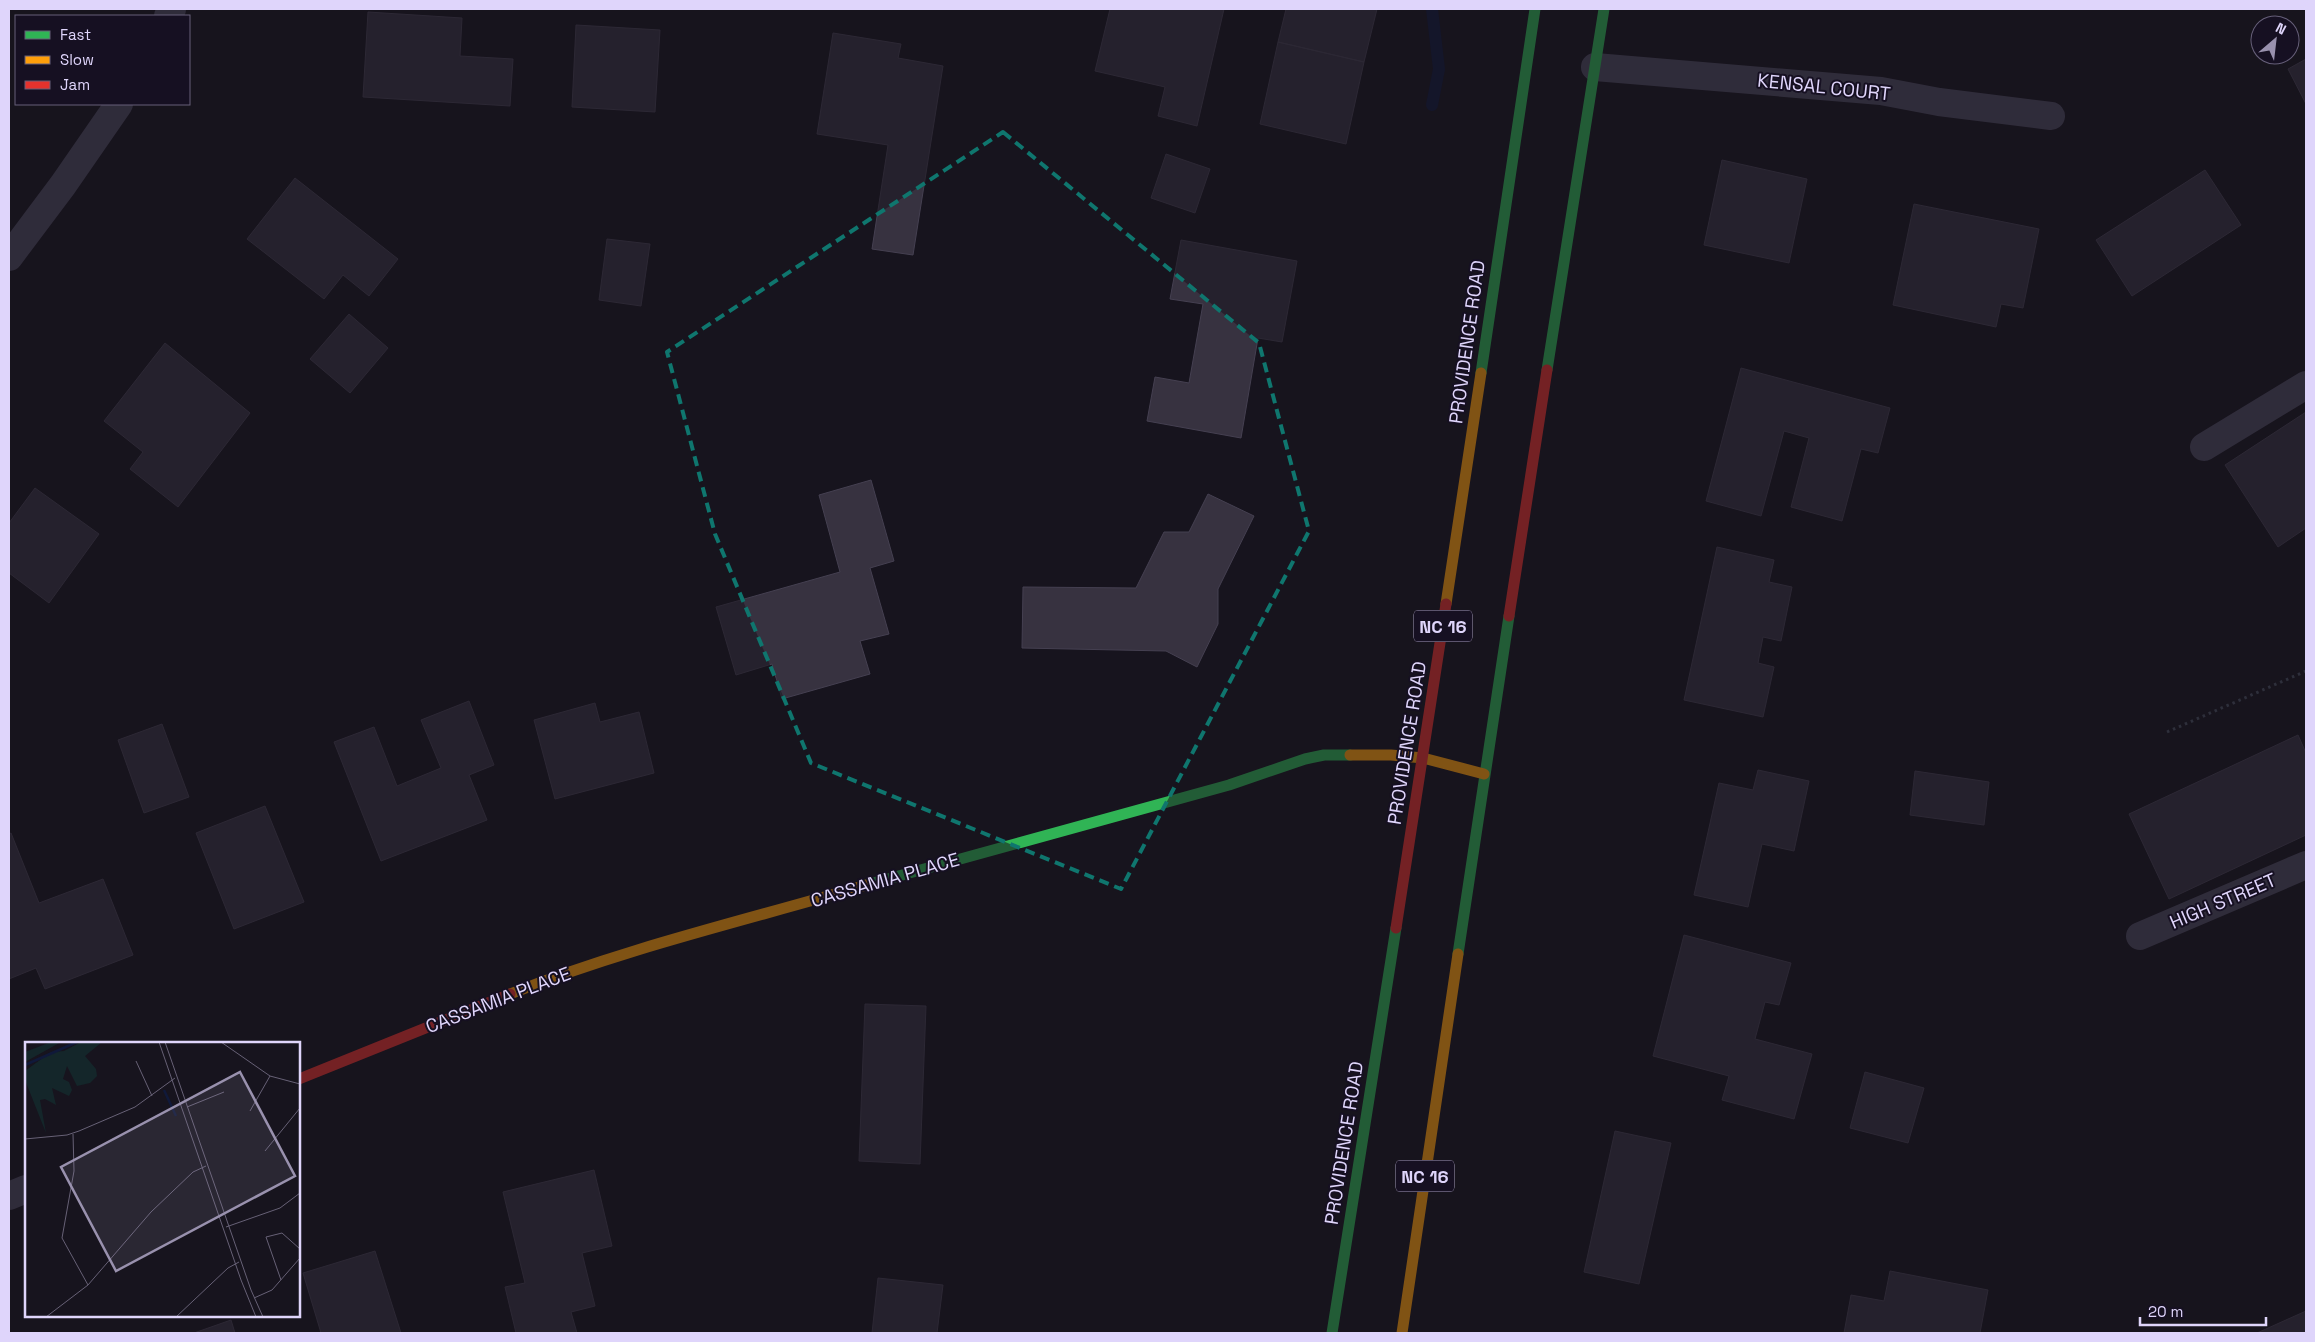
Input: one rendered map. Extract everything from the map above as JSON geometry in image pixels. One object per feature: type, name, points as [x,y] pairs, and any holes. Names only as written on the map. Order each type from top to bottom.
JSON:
[{"type":"main road","name":"PROVIDENCE ROAD","points":[[1332,1333],[1423,758],[1535,9]]},
{"type":"main road","name":"NC 16","points":[[1402,1333],[1484,774],[1604,9]]},
{"type":"main road","name":"CASSAMIA PLACE","points":[[300,1079],[556,976],[670,939],[781,910],[1021,840],[1229,785],[1324,754],[1391,754],[1423,758],[1484,774]]},
{"type":"street","name":"KENSAL COURT","points":[[1595,67],[1881,91],[1939,102],[2051,116]]},
{"type":"street","points":[[9,257],[63,185],[118,105]]},
{"type":"street","points":[[2204,447],[2306,385]]},
{"type":"street","name":"HIGH STREET","points":[[2140,936],[2306,865]]},
{"type":"street","points":[[9,1196],[25,1189]]},
{"type":"path","points":[[2167,732],[2306,671]]},
{"type":"highlighted area","points":[[1003,132],[1259,343],[1309,531],[1121,889],[811,763],[715,534],[667,352]]},
{"type":"building","points":[[1110,9],[1224,9],[1197,126],[1158,116],[1165,87],[1095,71]]},
{"type":"building","points":[[1286,9],[1377,9],[1364,62],[1278,42]]},
{"type":"building","points":[[368,12],[462,18],[460,56],[513,59],[510,106],[363,97]]},
{"type":"building","points":[[576,25],[660,30],[655,112],[572,107]]},
{"type":"building","points":[[833,33],[901,44],[898,58],[943,66],[913,255],[872,249],[888,145],[817,134]]},
{"type":"building","points":[[1278,42],[1364,62],[1346,144],[1260,124]]},
{"type":"building","points":[[2306,59],[2306,104],[2288,69],[2295,65],[2300,65],[2300,62]]},
{"type":"building","points":[[1166,154],[1210,169],[1195,213],[1151,198]]},
{"type":"building","points":[[1722,160],[1807,179],[1789,263],[1704,245]]},
{"type":"building","points":[[2205,170],[2241,225],[2132,296],[2096,240]]},
{"type":"building","points":[[295,178],[398,259],[369,296],[343,275],[324,299],[247,239]]},
{"type":"building","points":[[1914,204],[2039,229],[2023,308],[2001,304],[1996,327],[1893,305]]},
{"type":"building","points":[[607,239],[650,244],[641,306],[599,300]]},
{"type":"building","points":[[1181,240],[1297,261],[1282,342],[1258,338],[1241,438],[1147,421],[1155,377],[1189,383],[1203,304],[1170,299]]},
{"type":"building","points":[[349,314],[388,348],[350,393],[310,359]]},
{"type":"building","points":[[165,343],[250,413],[178,507],[130,469],[143,452],[104,421]]},
{"type":"building","points":[[1741,368],[1890,408],[1878,453],[1861,449],[1842,521],[1791,507],[1809,438],[1784,431],[1761,516],[1706,501]]},
{"type":"building","points":[[2306,412],[2306,528],[2278,547],[2225,465]]},
{"type":"building","points":[[871,480],[894,561],[870,568],[889,634],[860,641],[870,674],[782,699],[772,664],[736,675],[716,607],[840,572],[819,495]]},
{"type":"building","points":[[35,488],[99,534],[49,603],[9,573],[9,523]]},
{"type":"building","points":[[1208,494],[1254,516],[1218,589],[1218,624],[1197,667],[1166,651],[1022,648],[1023,587],[1136,588],[1164,532],[1189,532]]},
{"type":"building","points":[[1717,547],[1774,560],[1769,582],[1792,587],[1781,641],[1763,637],[1758,663],[1774,667],[1763,717],[1684,700]]},
{"type":"building","points":[[469,701],[494,765],[469,775],[487,820],[381,861],[334,742],[374,727],[397,786],[441,768],[421,720]]},
{"type":"building","points":[[595,703],[600,722],[639,712],[654,773],[555,799],[534,720]]},
{"type":"building","points":[[162,724],[189,797],[144,813],[118,740]]},
{"type":"building","points":[[2298,735],[2306,753],[2306,835],[2169,899],[2129,814]]},
{"type":"building","points":[[1758,770],[1809,781],[1794,851],[1762,844],[1748,907],[1694,895],[1719,783],[1753,790]]},
{"type":"building","points":[[1915,771],[1989,782],[1984,825],[1910,815]]},
{"type":"building","points":[[265,806],[304,902],[234,929],[196,833]]},
{"type":"building","points":[[11,833],[39,903],[103,879],[133,955],[45,989],[36,968],[9,979],[9,834]]},
{"type":"building","points":[[1684,935],[1791,963],[1779,1005],[1765,1002],[1755,1039],[1812,1054],[1794,1119],[1722,1100],[1729,1076],[1653,1056]]},
{"type":"building","points":[[865,1004],[926,1006],[920,1164],[859,1161]]},
{"type":"building","points":[[1865,1072],[1924,1088],[1908,1143],[1850,1128]]},
{"type":"building","points":[[1615,1131],[1671,1143],[1639,1284],[1584,1272]]},
{"type":"building","points":[[594,1170],[612,1246],[582,1253],[595,1306],[571,1312],[577,1333],[516,1333],[505,1287],[525,1283],[503,1192]]},
{"type":"building","points":[[375,1251],[401,1333],[321,1333],[303,1273]]},
{"type":"building","points":[[1890,1271],[1988,1290],[1980,1333],[1844,1333],[1851,1295],[1884,1301]]},
{"type":"building","points":[[878,1278],[943,1285],[937,1333],[872,1333]]},
{"type":"building","points":[[2306,1311],[2306,1333],[2257,1333]]},
{"type":"building","points":[[231,1320],[235,1333],[194,1333]]},
{"type":"waterway","points":[[1432,9],[1439,69],[1432,105]]},
{"type":"traffic: fast","points":[[1481,373],[1535,9]]},
{"type":"traffic: fast","points":[[1547,370],[1604,9]]},
{"type":"traffic: fast","points":[[1458,954],[1509,616]]},
{"type":"traffic: fast","points":[[866,885],[1229,785],[1305,759],[1324,755],[1350,755]]},
{"type":"traffic: fast","points":[[1332,1333],[1396,928]]},
{"type":"traffic: slow","points":[[1446,604],[1481,373]]},
{"type":"traffic: slow","points":[[1350,755],[1391,755],[1423,758],[1484,774]]},
{"type":"traffic: slow","points":[[510,994],[598,962],[866,885]]},
{"type":"traffic: slow","points":[[1402,1333],[1458,954]]},
{"type":"traffic: jam","points":[[1509,616],[1547,370]]},
{"type":"traffic: jam","points":[[1396,928],[1446,604]]},
{"type":"traffic: jam","points":[[300,1079],[510,994]]}]
